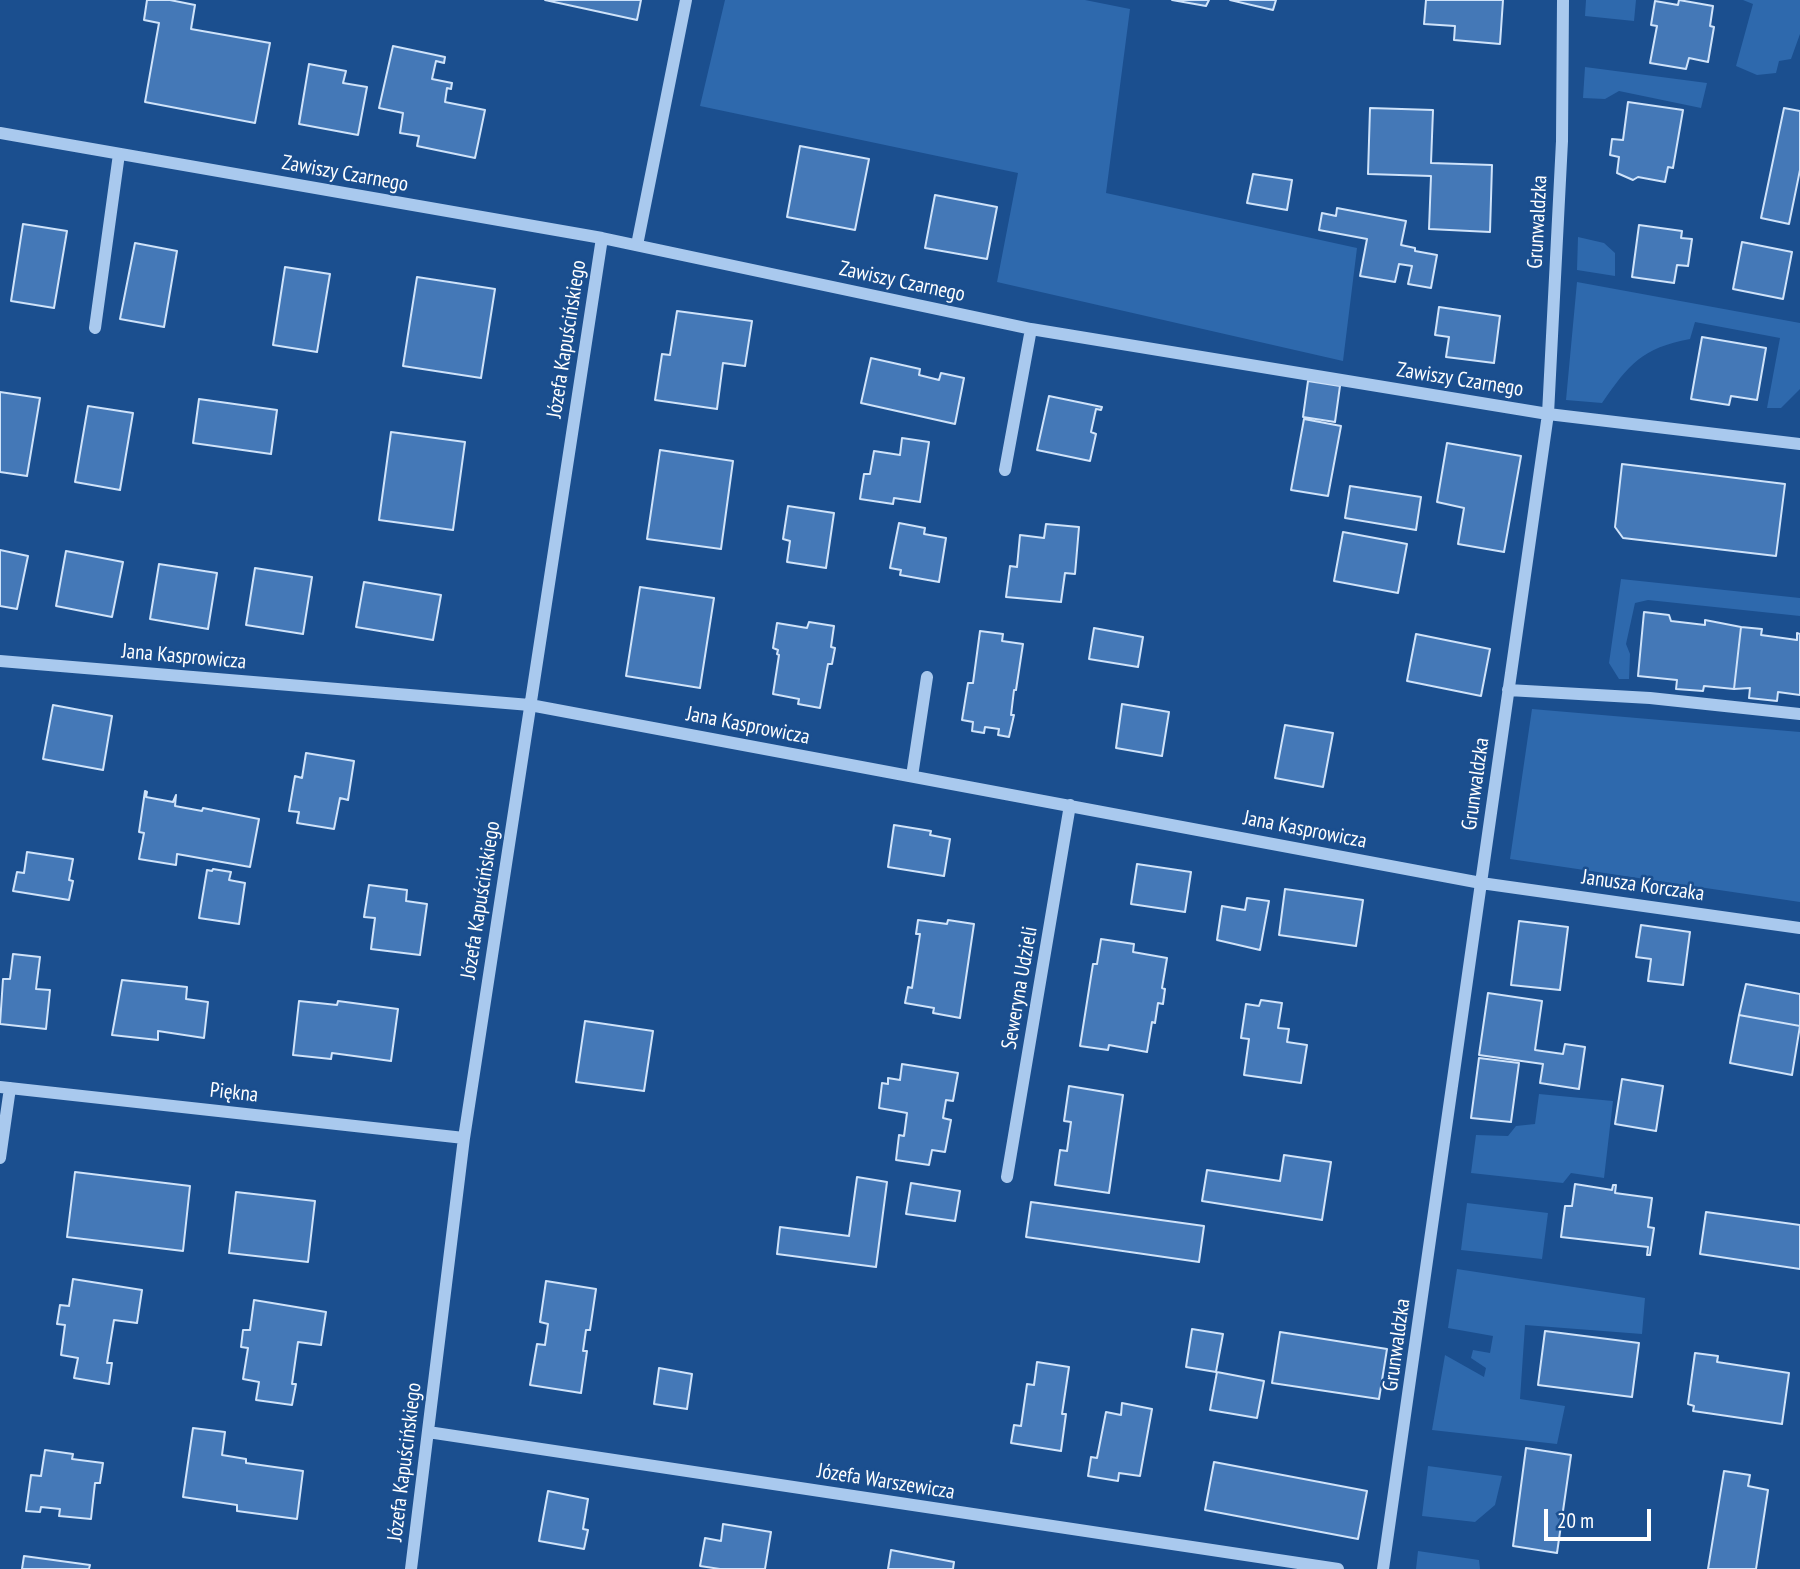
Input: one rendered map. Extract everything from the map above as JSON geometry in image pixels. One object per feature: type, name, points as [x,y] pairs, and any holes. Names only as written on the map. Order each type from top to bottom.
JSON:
[{"type":"street","points":[[637,245],[686,0]]},
{"type":"street","name":"Grunwaldzka","points":[[1383,1569],[1548,414],[1562,141],[1563,0]]},
{"type":"street","name":"Zawiszy Czarnego","points":[[0,133],[602,238],[1031,329],[1548,414],[1800,444]]},
{"type":"street","points":[[95,328],[120,154]]},
{"type":"street","name":"Józefa Kapuścińskiego","points":[[411,1569],[464,1138],[602,238]]},
{"type":"street","points":[[1005,470],[1031,329]]},
{"type":"street","name":"Jana Kasprowicza","points":[[0,661],[530,705],[1481,883]]},
{"type":"street","points":[[912,776],[927,677]]},
{"type":"street","points":[[1508,690],[1650,698],[1800,714]]},
{"type":"street","name":"Seweryna Udzieli","points":[[1007,1177],[1070,806]]},
{"type":"street","name":"Janusza Korczaka","points":[[1481,883],[1800,928]]},
{"type":"street","points":[[0,1158],[5,1088]]},
{"type":"street","name":"Piękna","points":[[5,1088],[464,1138]]},
{"type":"street","name":"Józefa Warszewicza","points":[[428,1432],[1338,1569]]},
{"type":"shaded area","points":[[725,0],[1085,0],[1130,9],[1106,193],[1357,248],[1343,361],[997,282],[1018,173],[700,106]]},
{"type":"shaded area","points":[[1586,0],[1636,0],[1634,21],[1585,16]]},
{"type":"shaded area","points":[[1743,0],[1800,0],[1800,34],[1791,59],[1779,61],[1776,73],[1757,75],[1736,66],[1753,4]]},
{"type":"shaded area","points":[[1585,67],[1707,83],[1701,108],[1619,91],[1605,99],[1583,98]]},
{"type":"shaded area","points":[[1578,237],[1604,243],[1615,253],[1615,276],[1577,270]]},
{"type":"shaded area","points":[[1577,282],[1800,323],[1800,389],[1781,408],[1767,408],[1780,338],[1695,322],[1690,339],[1660,347],[1638,360],[1620,378],[1602,403],[1566,400]]},
{"type":"shaded area","points":[[1621,579],[1800,598],[1800,616],[1648,600],[1635,603],[1626,644],[1630,654],[1629,679],[1619,679],[1609,663]]},
{"type":"shaded area","points":[[1532,709],[1800,732],[1800,902],[1510,859]]},
{"type":"shaded area","points":[[1539,1094],[1613,1101],[1604,1178],[1571,1173],[1563,1183],[1471,1173],[1476,1135],[1508,1136],[1516,1126],[1535,1124]]},
{"type":"shaded area","points":[[1467,1203],[1548,1213],[1542,1259],[1461,1250]]},
{"type":"shaded area","points":[[1457,1269],[1645,1298],[1642,1334],[1525,1325],[1520,1399],[1565,1406],[1557,1444],[1432,1430],[1445,1355],[1484,1377],[1486,1368],[1471,1358],[1473,1350],[1490,1353],[1493,1336],[1448,1328]]},
{"type":"shaded area","points":[[1428,1466],[1502,1476],[1495,1505],[1475,1522],[1422,1516]]},
{"type":"shaded area","points":[[1418,1551],[1479,1560],[1480,1569],[1416,1569]]},
{"type":"building","points":[[147,0],[170,0],[195,5],[191,29],[270,43],[255,123],[145,102],[159,23],[144,20]]},
{"type":"building","points":[[545,0],[641,0],[637,20]]},
{"type":"building","points":[[1172,0],[1209,0],[1206,6]]},
{"type":"building","points":[[1230,0],[1276,0],[1273,10]]},
{"type":"building","points":[[1426,0],[1503,0],[1500,44],[1454,40],[1455,26],[1424,24]]},
{"type":"building","points":[[1679,0],[1713,6],[1710,26],[1714,27],[1708,62],[1689,58],[1686,69],[1650,63],[1657,26],[1651,25],[1655,1],[1678,5]]},
{"type":"building","points":[[393,46],[445,57],[444,63],[436,61],[432,79],[452,83],[451,89],[447,88],[445,102],[485,110],[475,158],[417,146],[419,136],[400,133],[403,113],[379,108]]},
{"type":"building","points":[[309,64],[346,71],[343,83],[367,87],[358,135],[299,124]]},
{"type":"building","points":[[1628,102],[1683,110],[1673,168],[1668,167],[1665,182],[1638,177],[1633,180],[1617,173],[1619,157],[1610,155],[1612,139],[1623,140]]},
{"type":"building","points":[[1370,108],[1433,110],[1431,163],[1492,165],[1490,232],[1429,229],[1431,176],[1368,174]]},
{"type":"building","points":[[1784,108],[1800,111],[1800,170],[1789,224],[1761,218]]},
{"type":"building","points":[[800,146],[869,159],[855,230],[787,217]]},
{"type":"building","points":[[1253,174],[1292,180],[1287,210],[1247,203]]},
{"type":"building","points":[[935,195],[997,207],[987,259],[925,248]]},
{"type":"building","points":[[1337,208],[1406,221],[1401,245],[1437,255],[1431,288],[1408,284],[1412,266],[1399,264],[1395,282],[1360,276],[1367,239],[1319,230],[1322,213],[1336,216]]},
{"type":"building","points":[[23,224],[67,231],[54,308],[11,301]]},
{"type":"building","points":[[1639,225],[1682,231],[1681,238],[1692,239],[1688,266],[1677,265],[1674,283],[1632,277]]},
{"type":"building","points":[[1742,242],[1792,252],[1783,299],[1733,289]]},
{"type":"building","points":[[135,243],[177,251],[164,327],[120,319]]},
{"type":"building","points":[[285,267],[330,274],[317,352],[273,345]]},
{"type":"building","points":[[417,277],[495,289],[481,378],[403,366]]},
{"type":"building","points":[[1439,307],[1500,316],[1494,363],[1446,357],[1449,337],[1435,335]]},
{"type":"building","points":[[677,311],[752,321],[745,366],[723,363],[717,409],[655,400],[662,354],[670,355]]},
{"type":"building","points":[[1702,337],[1766,348],[1757,400],[1731,396],[1729,405],[1691,399]]},
{"type":"building","points":[[871,358],[920,369],[919,375],[939,380],[941,373],[964,378],[955,424],[861,403]]},
{"type":"building","points":[[1308,381],[1340,386],[1335,422],[1303,417]]},
{"type":"building","points":[[0,392],[40,398],[27,476],[0,472]]},
{"type":"building","points":[[1049,396],[1102,407],[1101,410],[1096,409],[1091,432],[1096,434],[1090,461],[1037,450]]},
{"type":"building","points":[[199,399],[277,410],[271,454],[193,443]]},
{"type":"building","points":[[88,406],[133,413],[120,490],[75,482]]},
{"type":"building","points":[[1304,419],[1341,426],[1328,496],[1291,490]]},
{"type":"building","points":[[391,432],[465,442],[453,530],[379,520]]},
{"type":"building","points":[[902,438],[929,442],[920,502],[894,498],[893,504],[860,499],[864,474],[870,474],[874,451],[900,455]]},
{"type":"building","points":[[1447,443],[1521,456],[1504,552],[1458,544],[1464,508],[1437,502]]},
{"type":"building","points":[[660,450],[733,461],[721,549],[647,539]]},
{"type":"building","points":[[1622,464],[1785,484],[1776,556],[1623,538],[1615,527]]},
{"type":"building","points":[[1350,486],[1421,497],[1416,530],[1345,518]]},
{"type":"building","points":[[788,506],[834,513],[826,568],[787,562],[790,541],[783,539]]},
{"type":"building","points":[[899,523],[925,528],[924,534],[946,538],[939,582],[900,575],[901,570],[890,568]]},
{"type":"building","points":[[1046,524],[1079,527],[1075,574],[1065,573],[1061,602],[1006,597],[1010,566],[1017,567],[1020,535],[1044,538]]},
{"type":"building","points":[[1343,532],[1407,544],[1398,593],[1334,581]]},
{"type":"building","points":[[0,550],[28,556],[17,609],[0,606]]},
{"type":"building","points":[[66,551],[123,562],[112,617],[56,606]]},
{"type":"building","points":[[159,564],[217,573],[208,629],[150,619]]},
{"type":"building","points":[[255,568],[312,577],[303,634],[246,625]]},
{"type":"building","points":[[364,582],[441,595],[433,640],[356,627]]},
{"type":"building","points":[[640,587],[714,598],[700,688],[626,676]]},
{"type":"building","points":[[1644,612],[1669,615],[1671,621],[1705,625],[1705,620],[1741,627],[1734,689],[1704,686],[1703,691],[1676,689],[1677,680],[1638,676]]},
{"type":"building","points":[[809,622],[834,626],[831,647],[835,648],[832,664],[828,664],[820,708],[798,704],[799,699],[773,694],[779,655],[778,650],[773,648],[777,623],[807,628]]},
{"type":"building","points":[[1741,627],[1762,629],[1761,635],[1797,640],[1797,633],[1800,634],[1800,695],[1778,692],[1777,701],[1749,698],[1750,688],[1734,689]]},
{"type":"building","points":[[1094,628],[1143,637],[1138,667],[1089,659]]},
{"type":"building","points":[[980,631],[1003,634],[1002,641],[1023,644],[1009,737],[998,735],[999,729],[985,727],[984,733],[972,731],[973,722],[962,720],[968,683],[973,683]]},
{"type":"building","points":[[1416,634],[1490,649],[1481,696],[1407,681]]},
{"type":"building","points":[[1122,704],[1169,712],[1162,756],[1116,748]]},
{"type":"building","points":[[53,705],[112,716],[103,770],[43,759]]},
{"type":"building","points":[[1285,725],[1333,733],[1323,787],[1275,778]]},
{"type":"building","points":[[306,753],[354,761],[348,800],[340,798],[334,829],[297,823],[299,812],[289,811],[295,776],[302,778]]},
{"type":"building","points":[[145,791],[146,797],[173,802],[176,795],[175,806],[202,811],[203,808],[259,819],[250,867],[177,854],[176,865],[139,859],[144,833],[139,832]]},
{"type":"building","points":[[894,825],[931,831],[930,835],[950,839],[944,876],[888,867]]},
{"type":"building","points":[[27,852],[73,859],[69,880],[73,881],[69,900],[13,891],[17,872],[24,873]]},
{"type":"building","points":[[1137,864],[1191,872],[1185,912],[1131,904]]},
{"type":"building","points":[[207,870],[231,872],[229,880],[245,883],[239,924],[199,918]]},
{"type":"building","points":[[369,885],[407,890],[406,901],[427,904],[420,955],[371,949],[375,918],[364,917]]},
{"type":"building","points":[[1285,889],[1363,900],[1356,946],[1279,935]]},
{"type":"building","points":[[1247,898],[1269,901],[1260,950],[1217,940],[1222,906],[1245,910]]},
{"type":"building","points":[[918,920],[947,924],[948,920],[974,924],[960,1018],[933,1013],[934,1008],[905,1003],[908,987],[912,988],[920,934],[916,934]]},
{"type":"building","points":[[1519,921],[1568,927],[1560,990],[1511,985]]},
{"type":"building","points":[[1641,925],[1690,932],[1683,985],[1648,981],[1651,959],[1636,957]]},
{"type":"building","points":[[1101,939],[1134,944],[1133,952],[1167,958],[1162,988],[1165,989],[1163,1004],[1158,1003],[1147,1052],[1109,1045],[1108,1050],[1080,1046],[1093,964],[1097,964]]},
{"type":"building","points":[[13,954],[40,957],[36,989],[50,990],[46,1029],[0,1024],[3,979],[10,979]]},
{"type":"building","points":[[122,980],[187,987],[186,999],[208,1002],[204,1038],[158,1031],[158,1040],[112,1035]]},
{"type":"building","points":[[1746,984],[1800,994],[1800,1026],[1739,1015]]},
{"type":"building","points":[[1488,993],[1542,1001],[1535,1050],[1563,1054],[1565,1044],[1585,1047],[1579,1089],[1540,1083],[1543,1064],[1479,1055]]},
{"type":"building","points":[[1261,1000],[1282,1003],[1278,1028],[1289,1029],[1287,1042],[1307,1045],[1301,1083],[1244,1075],[1249,1039],[1241,1038],[1246,1004],[1259,1006]]},
{"type":"building","points":[[299,1001],[337,1005],[338,1001],[398,1009],[391,1061],[332,1053],[331,1059],[293,1055]]},
{"type":"building","points":[[1739,1015],[1800,1026],[1792,1075],[1730,1063]]},
{"type":"building","points":[[585,1021],[653,1031],[644,1091],[576,1082]]},
{"type":"building","points":[[1479,1058],[1519,1063],[1511,1122],[1471,1118]]},
{"type":"building","points":[[902,1064],[958,1073],[953,1101],[946,1100],[943,1118],[951,1120],[945,1152],[932,1150],[929,1165],[896,1160],[899,1135],[904,1136],[907,1113],[879,1108],[882,1083],[888,1084],[888,1078],[900,1080]]},
{"type":"building","points":[[1622,1079],[1663,1086],[1656,1131],[1615,1124]]},
{"type":"building","points":[[1069,1086],[1123,1095],[1109,1193],[1055,1185],[1060,1150],[1067,1151],[1071,1122],[1064,1121]]},
{"type":"building","points":[[1284,1155],[1331,1162],[1322,1220],[1202,1201],[1207,1170],[1280,1181]]},
{"type":"building","points":[[75,1172],[190,1186],[183,1251],[67,1237]]},
{"type":"building","points":[[857,1177],[887,1182],[876,1267],[777,1254],[780,1227],[849,1236]]},
{"type":"building","points":[[911,1183],[960,1191],[955,1221],[906,1214]]},
{"type":"building","points":[[1575,1184],[1612,1190],[1613,1185],[1616,1185],[1615,1193],[1652,1198],[1648,1227],[1654,1228],[1650,1255],[1647,1255],[1648,1247],[1561,1237],[1565,1206],[1572,1206]]},
{"type":"building","points":[[236,1192],[315,1201],[308,1262],[229,1253]]},
{"type":"building","points":[[1031,1202],[1204,1226],[1199,1262],[1026,1237]]},
{"type":"building","points":[[1706,1212],[1800,1225],[1800,1269],[1700,1254]]},
{"type":"building","points":[[73,1279],[142,1290],[137,1323],[114,1320],[107,1363],[112,1363],[109,1384],[74,1378],[78,1358],[61,1355],[65,1325],[57,1324],[60,1305],[69,1306]]},
{"type":"building","points":[[546,1281],[596,1289],[590,1330],[586,1330],[583,1351],[587,1351],[581,1393],[530,1385],[537,1344],[545,1345],[548,1324],[540,1322]]},
{"type":"building","points":[[254,1300],[326,1312],[321,1345],[298,1342],[292,1405],[256,1400],[259,1382],[243,1379],[248,1348],[241,1347],[243,1330],[250,1330]]},
{"type":"building","points":[[1192,1329],[1223,1334],[1216,1372],[1186,1367]]},
{"type":"building","points":[[1545,1331],[1639,1343],[1632,1397],[1538,1385]]},
{"type":"building","points":[[1280,1332],[1387,1349],[1379,1399],[1272,1383]]},
{"type":"building","points":[[1695,1353],[1718,1356],[1717,1362],[1789,1373],[1782,1424],[1693,1411],[1694,1406],[1688,1404]]},
{"type":"building","points":[[1037,1362],[1069,1367],[1062,1414],[1066,1414],[1061,1451],[1011,1443],[1014,1425],[1021,1426],[1027,1384],[1034,1385]]},
{"type":"building","points":[[659,1368],[692,1374],[687,1409],[654,1404]]},
{"type":"building","points":[[1217,1372],[1264,1381],[1257,1418],[1210,1410]]},
{"type":"building","points":[[1122,1403],[1152,1409],[1140,1476],[1119,1473],[1118,1481],[1088,1476],[1091,1457],[1097,1458],[1106,1412],[1121,1415]]},
{"type":"building","points":[[193,1428],[225,1432],[222,1455],[246,1459],[246,1463],[303,1471],[297,1519],[237,1511],[237,1505],[183,1497]]},
{"type":"building","points":[[1526,1448],[1571,1455],[1557,1553],[1513,1546]]},
{"type":"building","points":[[45,1450],[73,1454],[72,1459],[103,1463],[100,1483],[95,1483],[91,1519],[59,1516],[60,1509],[41,1507],[40,1512],[26,1511],[31,1475],[41,1476]]},
{"type":"building","points":[[1214,1462],[1367,1491],[1358,1539],[1205,1510]]},
{"type":"building","points":[[1724,1471],[1750,1475],[1748,1486],[1768,1490],[1756,1569],[1708,1569]]},
{"type":"building","points":[[548,1491],[588,1499],[583,1529],[588,1530],[584,1549],[539,1541]]},
{"type":"building","points":[[723,1524],[771,1532],[765,1569],[700,1566],[705,1538],[721,1541]]},
{"type":"building","points":[[891,1550],[954,1562],[953,1569],[888,1569]]},
{"type":"building","points":[[24,1556],[90,1565],[89,1569],[22,1569]]}]
